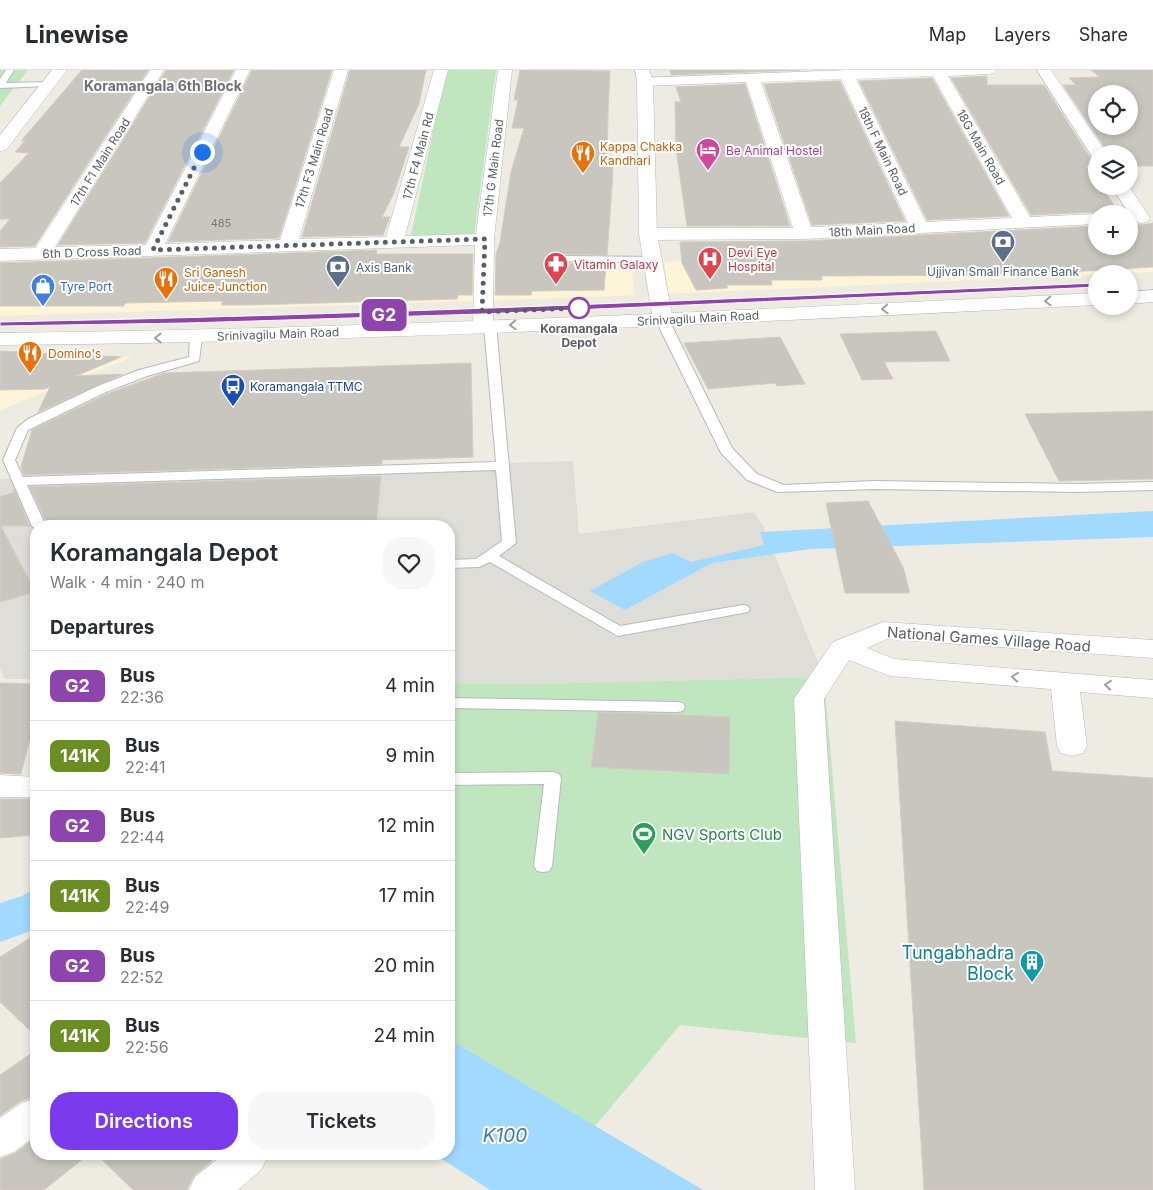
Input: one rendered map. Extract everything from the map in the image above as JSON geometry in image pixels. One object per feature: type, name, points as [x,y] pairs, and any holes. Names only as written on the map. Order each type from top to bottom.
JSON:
[{"type":"street","points":[[0,146],[60,70]]},
{"type":"street","name":"17th F1 Main Road","points":[[42,254],[157,70]]},
{"type":"street","points":[[153,250],[243,70]]},
{"type":"street","name":"17th F3 Main Road","points":[[288,246],[341,70]]},
{"type":"street","name":"17th F4 Main Rd","points":[[394,242],[441,70]]},
{"type":"street","name":"17th G Main Road","points":[[485,321],[485,239],[505,70]]},
{"type":"street","points":[[663,312],[648,234],[644,76],[752,78],[797,73],[847,75],[988,70]]},
{"type":"street","points":[[1044,70],[1093,145]]},
{"type":"street","name":"18G Main Road","points":[[938,72],[1023,222]]},
{"type":"street","name":"18th F Main Road","points":[[847,75],[919,227]]},
{"type":"street","points":[[752,78],[804,233]]},
{"type":"street","points":[[1126,195],[1141,218]]},
{"type":"street","name":"18th Main Road","points":[[648,234],[804,233],[1088,219]]},
{"type":"street","name":"6th D Cross Road","points":[[0,255],[485,239]]},
{"type":"street","points":[[1138,283],[1153,282]]},
{"type":"street","name":"Srinivagilu Main Road","points":[[0,338],[196,337],[663,312],[1088,285]]},
{"type":"street","points":[[1138,297],[1153,296]]},
{"type":"street","name":"Srinivagilu Main Road","points":[[663,312],[1088,299]]},
{"type":"street","name":"Srinivagilu Main Road","points":[[0,324],[197,320],[485,321]]},
{"type":"street","name":"National Games Village Road","points":[[843,648],[883,630],[1153,649]]},
{"type":"street","points":[[835,1190],[809,698],[843,648],[890,667],[1153,688]]},
{"type":"street","points":[[1064,681],[1072,746]]},
{"type":"street","points":[[0,786],[30,787]]},
{"type":"street","points":[[0,1140],[30,1118]]},
{"type":"street","points":[[209,1190],[245,1160]]},
{"type":"lane","points":[[0,86],[10,70]]},
{"type":"lane","points":[[0,86],[49,84]]},
{"type":"lane","points":[[564,259],[653,260]]},
{"type":"lane","points":[[663,312],[667,331],[726,450],[752,477],[782,489],[874,485],[1077,488],[1153,486]]},
{"type":"lane","points":[[455,564],[478,563],[509,543],[503,466],[485,321]]},
{"type":"lane","points":[[36,520],[9,460],[23,428],[57,409],[102,389],[143,373],[194,359],[196,337]]},
{"type":"lane","points":[[18,481],[503,466]]},
{"type":"lane","points":[[489,556],[618,631],[743,609]]},
{"type":"lane","points":[[455,704],[677,707]]},
{"type":"lane","points":[[455,779],[553,778],[543,866]]},
{"type":"shaded area","points":[[1153,241],[1153,272],[1138,273],[1138,265],[1088,265],[1088,275],[667,294],[665,262],[1088,244],[1088,255],[1138,255],[1138,242]]},
{"type":"shaded area","points":[[631,263],[635,295],[483,301],[486,264]]},
{"type":"shaded area","points":[[477,274],[477,301],[0,316],[0,282]]},
{"type":"shaded area","points":[[133,357],[0,410],[0,359]]},
{"type":"shaded area","points":[[573,461],[579,534],[754,512],[763,526],[824,677],[531,684],[455,683],[455,520],[30,520],[30,679],[5,679],[0,667],[0,479]]},
{"type":"green space","points":[[0,70],[28,70],[0,106]]},
{"type":"green space","points":[[446,70],[496,70],[474,236],[411,236]]},
{"type":"green space","name":"NGV Sports Club","points":[[824,677],[856,1043],[680,1025],[595,1126],[455,1043],[455,683],[531,684]]},
{"type":"water","points":[[1153,511],[1153,537],[810,549],[712,563],[625,610],[590,591],[645,561],[673,553],[691,562],[764,545],[760,532]]},
{"type":"water","points":[[30,891],[30,931],[0,942],[0,903]]},
{"type":"water","name":"K100","points":[[455,1043],[703,1190],[490,1190],[443,1160],[455,1160]]},
{"type":"building","points":[[82,70],[148,70],[35,246],[0,247],[0,231],[10,219],[0,219],[0,183],[29,153],[15,152],[25,141],[21,141]]},
{"type":"building","points":[[166,70],[234,70],[145,243],[58,245]]},
{"type":"building","points":[[252,70],[332,70],[279,238],[168,242]]},
{"type":"building","points":[[350,70],[426,70],[419,104],[399,147],[409,147],[394,193],[382,217],[390,217],[383,235],[302,237]]},
{"type":"building","points":[[520,70],[610,71],[607,167],[613,167],[607,255],[564,254],[557,258],[560,263],[606,264],[604,290],[532,291],[531,295],[495,295],[496,254],[500,242],[511,172],[524,128],[512,128],[518,100],[514,100]]},
{"type":"building","points":[[670,70],[800,70],[671,75]]},
{"type":"building","points":[[1091,70],[1153,70],[1153,166],[1138,166],[1138,145],[1103,145],[1096,135],[1138,135],[1138,85],[1088,85],[1088,122],[1063,85],[1076,85],[1069,78],[1100,77]]},
{"type":"building","points":[[987,76],[987,85],[1044,85],[1088,154],[1088,166],[1086,166],[1088,169],[1088,195],[1107,195],[1114,205],[1088,205],[1088,212],[1031,215],[951,78]]},
{"type":"building","points":[[932,78],[1009,216],[927,220],[859,81]]},
{"type":"building","points":[[840,81],[905,221],[812,225],[764,84]]},
{"type":"building","points":[[745,84],[790,226],[687,226],[676,149],[675,102],[681,102],[676,87]]},
{"type":"building","points":[[1153,223],[1153,267],[1138,268],[1138,265],[1088,265],[1088,271],[1052,273],[1049,270],[986,275],[821,276],[822,280],[771,280],[772,285],[726,285],[728,288],[696,290],[682,263],[680,242],[804,241],[1088,226],[1088,255],[1138,255],[1138,224]]},
{"type":"building","points":[[377,250],[376,254],[473,254],[472,295],[458,295],[457,299],[251,305],[221,305],[223,301],[125,303],[124,306],[0,306],[0,263]]},
{"type":"building","points":[[936,331],[950,361],[884,362],[893,379],[862,380],[840,334]]},
{"type":"building","points":[[780,337],[805,384],[777,386],[775,383],[708,389],[684,343]]},
{"type":"building","points":[[0,351],[121,357],[76,376],[123,374],[38,412],[50,387],[45,389],[0,390]]},
{"type":"building","points":[[471,363],[473,457],[382,460],[382,464],[24,475],[21,467],[32,430],[107,394],[164,373]]},
{"type":"building","points":[[1153,411],[1153,479],[1059,481],[1025,414]]},
{"type":"building","points":[[381,476],[377,520],[45,520],[30,487]]},
{"type":"building","points":[[14,489],[30,526],[1,526],[30,582],[30,593],[0,602],[0,497],[12,493]]},
{"type":"building","points":[[868,501],[903,567],[910,593],[845,593],[826,503]]},
{"type":"building","points":[[0,683],[30,684],[30,739],[21,774],[0,773]]},
{"type":"building","points":[[598,712],[730,717],[729,774],[591,767]]},
{"type":"building","name":"Tungabhadra Block","points":[[895,721],[1045,732],[1052,771],[1153,778],[1153,1190],[924,1190]]},
{"type":"building","points":[[0,799],[30,799],[30,836],[0,838]]},
{"type":"building","points":[[30,938],[30,1030],[0,1002],[0,957]]},
{"type":"building","points":[[30,1054],[30,1098],[21,1101],[0,1116],[0,1075]]},
{"type":"building","points":[[30,1142],[30,1160],[82,1160],[44,1190],[0,1190],[0,1159],[15,1153]]},
{"type":"building","points":[[102,1160],[212,1161],[194,1176],[187,1190],[133,1190]]},
{"type":"bus line","name":"G2","points":[[0,324],[187,321],[482,312],[1088,285]]},
{"type":"place","name":"Be Animal Hostel","points":[[708,171]]},
{"type":"place","name":"Kappa Chakka Kandhari","points":[[583,174]]},
{"type":"place","name":"Ujjivan Small Finance Bank","points":[[1003,263]]},
{"type":"place","name":"Devi Eye Hospital","points":[[710,280]]},
{"type":"place","name":"Vitamin Galaxy","points":[[556,285]]},
{"type":"place","name":"Axis Bank","points":[[338,288]]},
{"type":"place","name":"Sri Ganesh Juice Junction","points":[[166,300]]},
{"type":"place","name":"Tyre Port","points":[[43,307]]},
{"type":"place","name":"Koramangala Depot","points":[[579,308]]},
{"type":"place","name":"Domino's","points":[[30,374]]},
{"type":"place","name":"Koramangala TTMC","points":[[233,407]]},
{"type":"place","name":"NGV Sports Club","points":[[644,855]]},
{"type":"place","name":"Tungabhadra Block","points":[[1032,983]]},
{"type":"district","name":"Koramangala 6th Block","points":[[163,85]]},
{"type":"route","points":[[202,152],[153,250],[485,239],[482,312],[579,308]]}]
